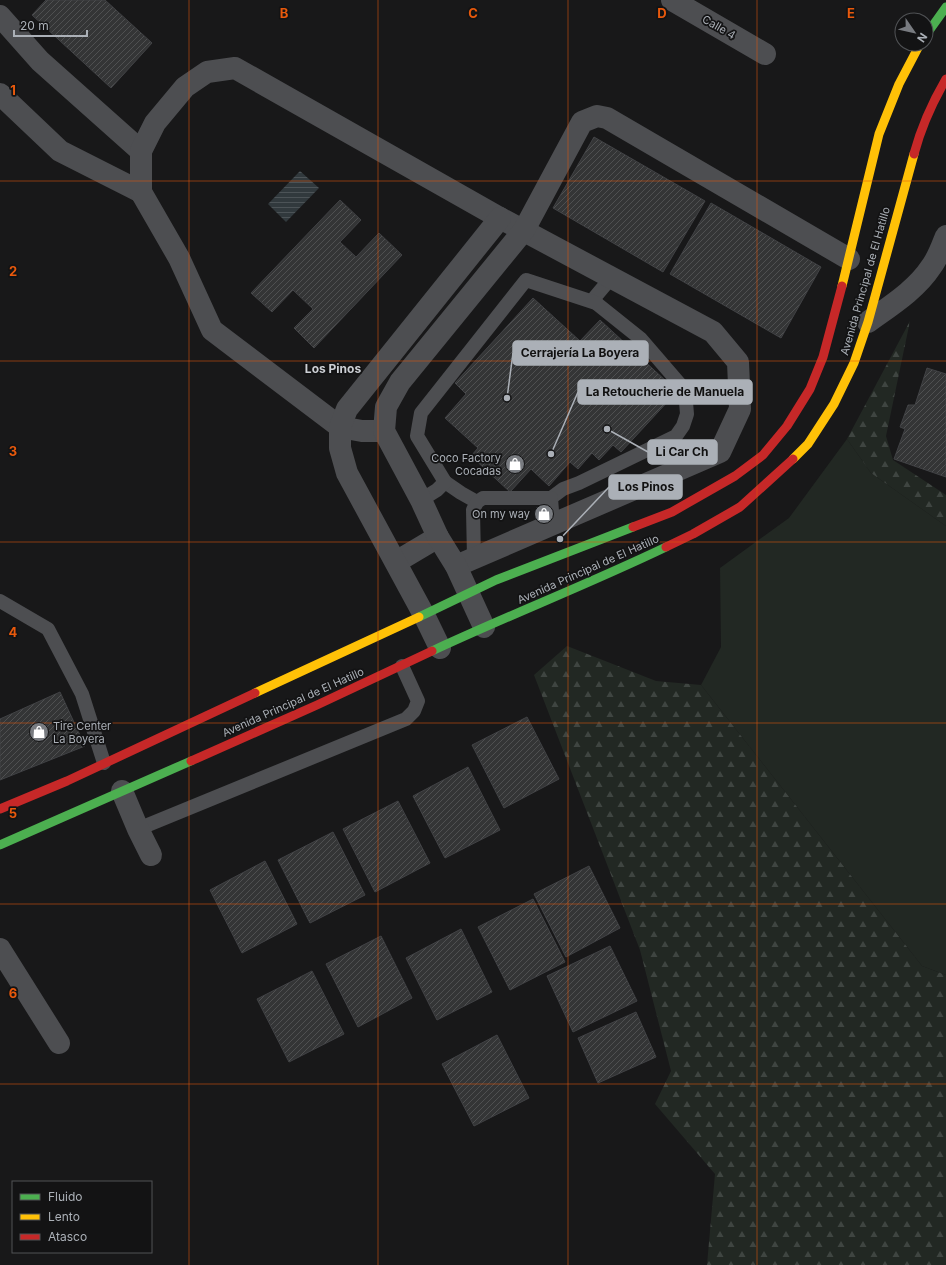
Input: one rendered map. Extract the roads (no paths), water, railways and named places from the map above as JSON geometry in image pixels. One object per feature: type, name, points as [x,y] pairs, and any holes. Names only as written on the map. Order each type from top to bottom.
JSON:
[{"type":"main road","points":[[934,24],[946,7]]},
{"type":"main road","name":"Avenida Principal de El Hatillo","points":[[0,809],[67,781],[496,580],[672,512],[735,476],[763,455],[786,426],[810,389],[823,357],[833,323],[879,134],[899,84],[916,52]]},
{"type":"main road","name":"Avenida Principal de El Hatillo","points":[[0,845],[317,705],[484,627],[613,572],[693,534],[740,507],[789,464],[808,444],[834,404],[854,363],[868,322],[919,136],[935,98],[946,79]]},
{"type":"street","name":"Calle 4","points":[[672,0],[765,54]]},
{"type":"street","points":[[0,16],[40,61],[141,151]]},
{"type":"street","points":[[384,431],[362,431],[340,427],[212,330],[179,258],[141,192],[141,151],[156,123],[185,88],[207,72],[235,68],[500,218],[712,332],[738,362],[740,409],[720,452],[465,562]]},
{"type":"street","points":[[0,94],[60,151],[141,192]]},
{"type":"street","points":[[484,627],[470,593],[465,562],[438,537],[421,500],[384,431],[386,407],[400,382],[524,230],[582,122],[597,116],[607,118],[849,259]]},
{"type":"street","points":[[440,648],[396,562],[347,473],[340,448],[340,427],[347,409],[500,218]]},
{"type":"street","points":[[868,322],[915,286],[932,267],[946,236]]},
{"type":"street","points":[[396,562],[438,537]]},
{"type":"street","points":[[122,791],[138,829],[152,855]]},
{"type":"street","points":[[0,949],[59,1043]]},
{"type":"lane","points":[[596,303],[595,297],[612,278]]},
{"type":"lane","points":[[465,562],[473,510],[477,502],[483,498],[551,498],[563,489],[579,483],[676,436],[683,426],[687,414],[685,390],[641,340],[596,303],[526,280],[421,413],[416,436],[445,482],[477,502]]},
{"type":"lane","points":[[421,500],[437,490],[445,482]]},
{"type":"lane","points":[[551,498],[553,524]]},
{"type":"lane","points":[[0,590],[4,603],[48,629],[82,694],[104,763]]},
{"type":"lane","points":[[138,829],[406,719],[414,710],[418,701],[402,666]]},
{"type":"place","name":"Cerrajería La Boyera","points":[[507,398]]},
{"type":"place","name":"Li Car Ch","points":[[607,429]]},
{"type":"place","name":"La Retoucherie de Manuela","points":[[551,454]]},
{"type":"place","name":"Coco Factory Cocadas","points":[[515,464]]},
{"type":"place","name":"On my way","points":[[544,514]]},
{"type":"place","name":"Los Pinos","points":[[560,539]]},
{"type":"place","name":"Tire Center La Boyera","points":[[39,732]]},
{"type":"district","name":"Los Pinos","points":[[333,369]]}]
